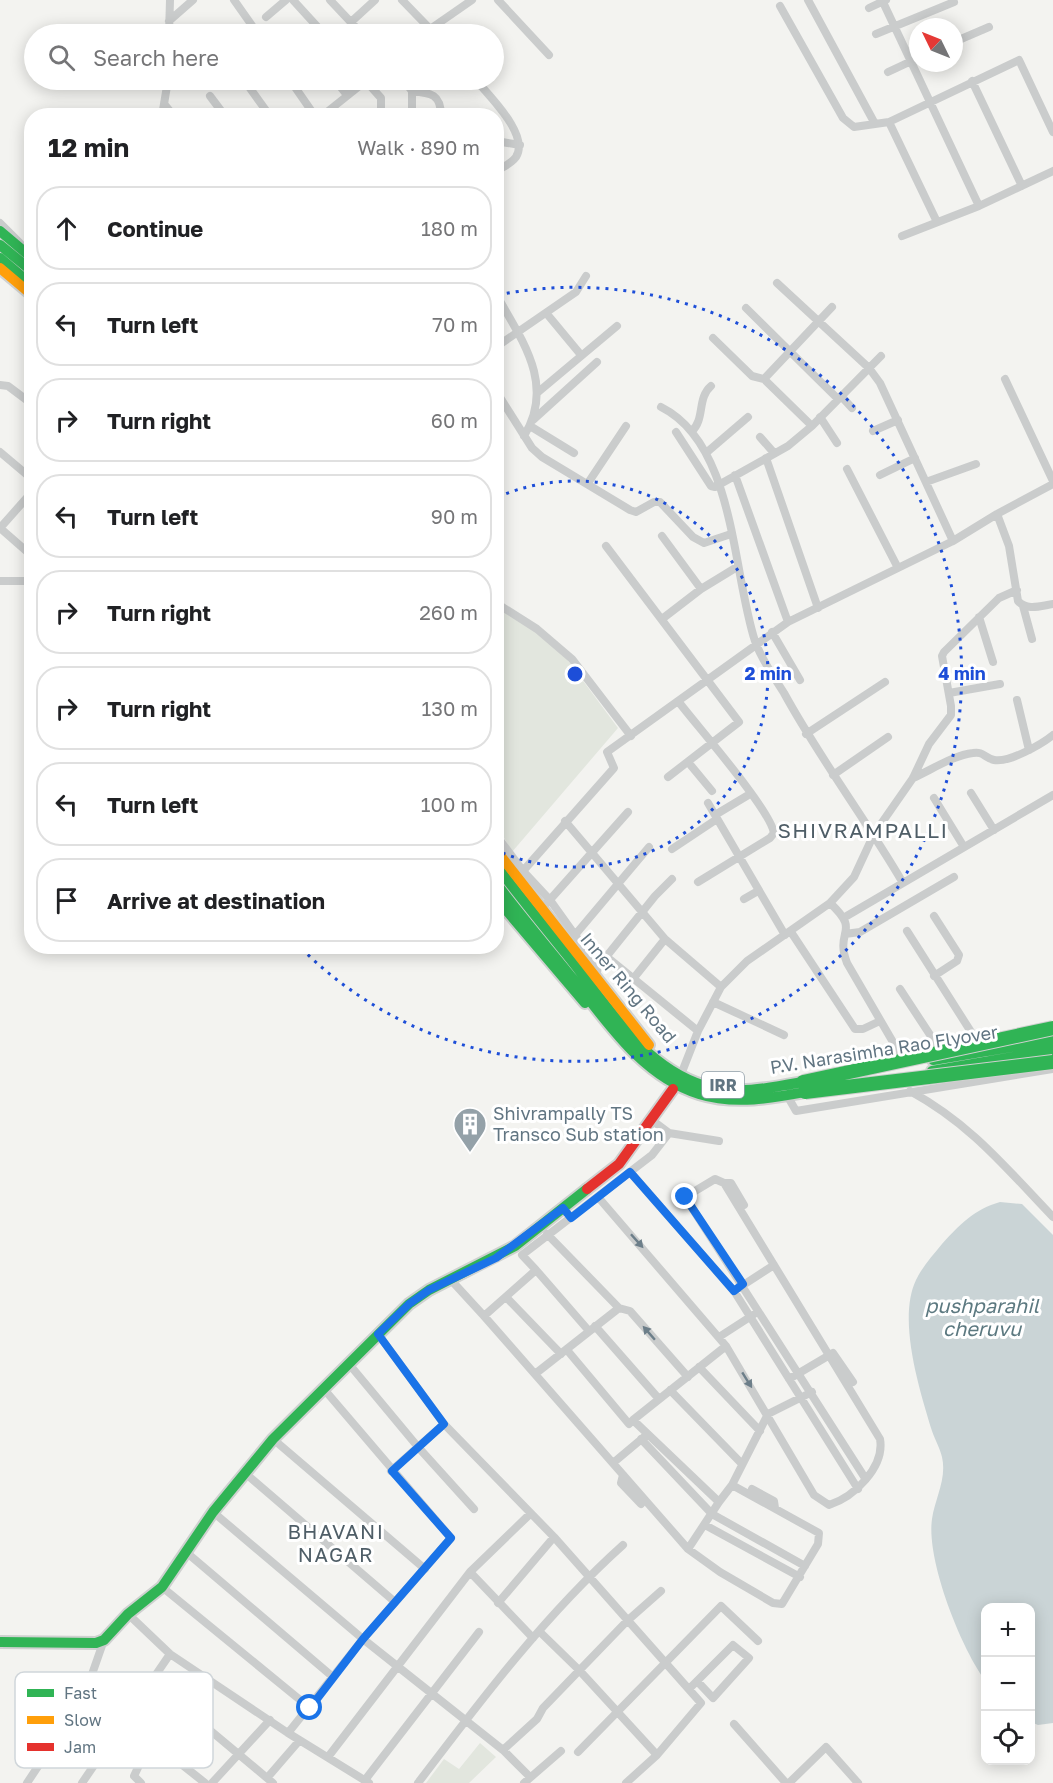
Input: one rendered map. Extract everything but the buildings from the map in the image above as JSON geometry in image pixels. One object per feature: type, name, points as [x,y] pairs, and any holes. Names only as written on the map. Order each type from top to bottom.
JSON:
[{"type":"main road","points":[[0,231],[24,252]]},
{"type":"main road","points":[[0,245],[24,264]]},
{"type":"main road","points":[[0,258],[24,278]]},
{"type":"main road","points":[[0,268],[24,288]]},
{"type":"main road","name":"Inner Ring Road","points":[[504,859],[545,905],[597,972],[649,1046],[682,1071],[715,1084],[758,1086],[1053,1039]]},
{"type":"main road","name":"P.V. Narasimha Rao Flyover","points":[[504,875],[630,1034],[666,1067],[702,1085],[729,1090],[804,1087],[1053,1052]]},
{"type":"main road","name":"P.V. Narasimha Rao Flyover","points":[[504,893],[623,1041],[661,1075],[687,1090],[728,1100],[759,1099],[804,1087],[1053,1039]]},
{"type":"main road","name":"IRR","points":[[504,908],[543,956],[635,1059],[671,1088],[698,1099],[727,1104],[753,1104],[1053,1052]]},
{"type":"main road","points":[[804,1087],[966,1045],[1053,1028]]},
{"type":"main road","points":[[804,1087],[1053,1062]]},
{"type":"main road","points":[[639,1136],[652,1121],[671,1088]]},
{"type":"main road","points":[[0,1642],[96,1643],[104,1640],[128,1614],[162,1587],[213,1512],[273,1439],[378,1334],[409,1304],[515,1246],[571,1210],[619,1164],[671,1088]]},
{"type":"street","points":[[169,24],[170,0]]},
{"type":"street","points":[[169,21],[194,0]]},
{"type":"street","points":[[266,17],[286,0]]},
{"type":"street","points":[[293,0],[315,24]]},
{"type":"street","points":[[330,0],[351,22],[375,0]]},
{"type":"street","points":[[402,0],[422,24]]},
{"type":"street","points":[[441,24],[472,0]]},
{"type":"street","points":[[498,0],[549,55]]},
{"type":"street","points":[[808,0],[874,122]]},
{"type":"street","points":[[236,1],[251,24]]},
{"type":"street","points":[[869,8],[884,1],[909,50]]},
{"type":"street","points":[[876,34],[954,2]]},
{"type":"street","points":[[780,6],[843,118],[854,127],[874,122],[889,122],[1019,60],[1053,132]]},
{"type":"street","points":[[963,38],[989,27]]},
{"type":"street","points":[[888,72],[909,63]]},
{"type":"street","points":[[920,72],[979,206]]},
{"type":"street","points":[[972,81],[1022,186]]},
{"type":"street","points":[[164,108],[167,90]]},
{"type":"street","points":[[250,90],[264,108]]},
{"type":"street","points":[[297,90],[309,108]]},
{"type":"street","points":[[343,90],[347,95]]},
{"type":"street","points":[[332,108],[353,90]]},
{"type":"street","points":[[374,90],[381,98],[381,108]]},
{"type":"street","points":[[484,90],[498,108]]},
{"type":"street","points":[[412,108],[412,91],[432,94],[438,98],[440,108]]},
{"type":"street","points":[[210,96],[219,108]]},
{"type":"street","points":[[504,116],[513,127],[520,145],[517,156],[504,166]]},
{"type":"street","points":[[889,122],[937,222]]},
{"type":"street","points":[[504,142],[520,145]]},
{"type":"street","points":[[902,236],[979,206],[1053,171]]},
{"type":"street","points":[[0,223],[19,240],[19,248]]},
{"type":"street","points":[[504,342],[576,292],[586,276]]},
{"type":"street","points":[[777,283],[869,368],[880,383],[953,541]]},
{"type":"street","points":[[764,379],[832,307]]},
{"type":"street","points":[[746,308],[852,408]]},
{"type":"street","points":[[504,309],[534,364],[537,393],[531,423],[524,436]]},
{"type":"street","points":[[547,314],[581,355]]},
{"type":"street","points":[[537,393],[617,326]]},
{"type":"street","points":[[713,338],[752,376],[764,379],[812,426]]},
{"type":"street","points":[[676,432],[711,486],[719,484],[766,458],[812,426],[881,356]]},
{"type":"street","points":[[531,423],[597,362]]},
{"type":"street","points":[[523,871],[614,768],[606,754],[756,643],[788,622],[953,541],[1053,483],[1005,379]]},
{"type":"street","points":[[0,385],[8,386],[24,397]]},
{"type":"street","points":[[692,431],[700,422],[704,393],[711,386]]},
{"type":"street","points":[[504,404],[524,436],[542,457],[636,512],[654,502],[660,502],[693,537],[704,543],[731,534]]},
{"type":"street","points":[[661,407],[674,413],[692,431],[706,453],[719,484],[756,643],[806,734],[874,834],[903,883]]},
{"type":"street","points":[[706,453],[748,417]]},
{"type":"street","points":[[820,417],[837,443]]},
{"type":"street","points":[[873,431],[897,420]]},
{"type":"street","points":[[531,423],[574,453]]},
{"type":"street","points":[[588,483],[626,426]]},
{"type":"street","points":[[760,436],[774,453]]},
{"type":"street","points":[[0,452],[24,472]]},
{"type":"street","points":[[766,458],[818,608]]},
{"type":"street","points":[[880,475],[915,458]]},
{"type":"street","points":[[926,482],[976,464]]},
{"type":"street","points":[[847,469],[898,567]]},
{"type":"street","points":[[735,475],[788,622]]},
{"type":"street","points":[[24,501],[0,528],[24,549]]},
{"type":"street","points":[[996,514],[1009,546],[1018,601],[1023,606],[1032,639]]},
{"type":"street","points":[[662,536],[700,589]]},
{"type":"street","points":[[606,546],[739,722],[668,777]]},
{"type":"street","points":[[662,619],[700,589],[737,567]]},
{"type":"street","points":[[0,581],[24,581]]},
{"type":"street","points":[[682,1071],[698,1031],[721,987],[747,961],[830,903],[854,877],[874,834],[913,778],[929,744],[951,715],[942,656],[999,598],[1017,590]]},
{"type":"street","points":[[1023,606],[1053,604]]},
{"type":"street","points":[[504,608],[537,629],[572,659],[631,736]]},
{"type":"street","points":[[979,617],[993,662]]},
{"type":"street","points":[[772,632],[800,680]]},
{"type":"street","points":[[806,734],[885,682]]},
{"type":"street","points":[[949,693],[1000,684]]},
{"type":"street","points":[[1017,700],[1029,750]]},
{"type":"street","points":[[678,701],[734,770],[774,833],[770,838],[698,882]]},
{"type":"street","points":[[913,778],[970,753],[981,752],[994,760],[1002,760],[1029,750],[1053,735]]},
{"type":"street","points":[[833,775],[888,737]]},
{"type":"street","points":[[688,762],[712,791]]},
{"type":"street","points":[[971,793],[994,830]]},
{"type":"street","points":[[672,849],[750,794]]},
{"type":"street","points":[[845,917],[1053,795]]},
{"type":"street","points":[[934,798],[964,847]]},
{"type":"street","points":[[708,803],[758,891],[855,1029],[863,1029],[880,1021]]},
{"type":"street","points":[[545,905],[628,813]]},
{"type":"street","points":[[565,821],[665,939],[721,987]]},
{"type":"street","points":[[504,846],[545,905],[575,935],[597,972],[642,912],[672,879]]},
{"type":"street","points":[[575,935],[649,847]]},
{"type":"street","points":[[845,934],[869,927],[954,877]]},
{"type":"street","points":[[744,899],[758,891]]},
{"type":"street","points":[[830,903],[845,917],[848,925],[842,945],[847,963],[905,1063]]},
{"type":"street","points":[[934,916],[959,955],[957,961],[934,976]]},
{"type":"street","points":[[907,931],[982,1050]]},
{"type":"street","points":[[633,979],[665,939]]},
{"type":"street","points":[[607,957],[698,1031]]},
{"type":"street","points":[[900,989],[944,1056]]},
{"type":"street","points":[[712,1002],[784,1035]]},
{"type":"street","points":[[788,1097],[795,1111],[1053,1069]]},
{"type":"street","points":[[910,1091],[935,1105],[974,1134],[1053,1217]]},
{"type":"street","points":[[652,1121],[669,1133],[719,1141]]},
{"type":"street","points":[[659,1399],[522,1255],[571,1210],[598,1197],[652,1155],[669,1133]]},
{"type":"street","points":[[630,1172],[734,1291],[858,1489]]},
{"type":"street","points":[[744,1205],[731,1184],[715,1179],[685,1197],[800,1372],[865,1478]]},
{"type":"street","points":[[598,1197],[726,1346],[819,1499],[829,1505],[845,1500],[858,1489],[882,1449],[880,1439],[724,1183]]},
{"type":"street","points":[[547,1234],[619,1308],[630,1311],[688,1377]]},
{"type":"street","points":[[734,1291],[774,1265]]},
{"type":"street","points":[[484,1316],[536,1270]]},
{"type":"street","points":[[451,1280],[688,1549],[720,1572],[773,1603],[782,1604],[818,1544],[819,1533],[732,1485]]},
{"type":"street","points":[[506,1297],[564,1352],[629,1424],[726,1346]]},
{"type":"street","points":[[535,1374],[619,1308]]},
{"type":"street","points":[[719,1337],[760,1311]]},
{"type":"street","points":[[378,1334],[444,1424],[554,1537],[701,1703],[657,1755],[626,1783]]},
{"type":"street","points":[[789,1379],[830,1354],[837,1354],[854,1382]]},
{"type":"street","points":[[349,1364],[418,1447],[474,1509]]},
{"type":"street","points":[[699,1367],[760,1431]]},
{"type":"street","points":[[288,1733],[363,1639],[451,1538],[323,1388]]},
{"type":"street","points":[[670,1390],[742,1464]]},
{"type":"street","points":[[688,1549],[732,1485],[768,1414],[812,1392]]},
{"type":"street","points":[[633,1420],[712,1514],[806,1566]]},
{"type":"street","points":[[392,1471],[444,1424]]},
{"type":"street","points":[[613,1463],[645,1436]]},
{"type":"street","points":[[645,1436],[719,1502]]},
{"type":"street","points":[[273,1439],[425,1569]]},
{"type":"street","points":[[245,1473],[395,1602]]},
{"type":"street","points":[[623,1475],[621,1483],[641,1504]]},
{"type":"street","points":[[752,1489],[774,1501],[775,1508]]},
{"type":"street","points":[[213,1512],[363,1639],[503,1750],[527,1780],[561,1751]]},
{"type":"street","points":[[328,1757],[470,1572],[530,1514]]},
{"type":"street","points":[[705,1525],[800,1577]]},
{"type":"street","points":[[498,1603],[554,1537]]},
{"type":"street","points":[[418,1783],[533,1638],[589,1576],[623,1545]]},
{"type":"street","points":[[186,1552],[333,1677]]},
{"type":"street","points":[[470,1572],[533,1638]]},
{"type":"street","points":[[162,1587],[310,1708]]},
{"type":"street","points":[[503,1750],[537,1719],[543,1708],[627,1621],[661,1592]]},
{"type":"street","points":[[578,1752],[721,1606],[758,1641]]},
{"type":"street","points":[[128,1614],[170,1654],[197,1672]]},
{"type":"street","points":[[213,1682],[299,1741],[367,1782],[479,1632]]},
{"type":"street","points":[[540,1632],[579,1670],[616,1713],[657,1755]]},
{"type":"street","points":[[93,1672],[104,1640]]},
{"type":"street","points":[[689,1689],[733,1645],[749,1658],[713,1698],[698,1681]]},
{"type":"street","points":[[157,1672],[170,1654]]},
{"type":"street","points":[[212,1783],[270,1720]]},
{"type":"street","points":[[734,1724],[787,1783],[826,1747],[858,1783]]},
{"type":"street","points":[[213,1733],[270,1781],[299,1741]]},
{"type":"street","points":[[28,1783],[38,1768]]},
{"type":"street","points":[[82,1783],[92,1768]]},
{"type":"street","points":[[138,1768],[134,1776],[141,1783]]},
{"type":"street","points":[[186,1768],[205,1783]]},
{"type":"shaded area","points":[[504,609],[558,647],[618,728],[512,852],[504,838]]},
{"type":"shaded area","points":[[480,1743],[496,1757],[469,1783],[426,1783],[444,1759],[459,1769]]},
{"type":"water","name":"pushparahil cheruvu","points":[[1000,1202],[1022,1204],[1053,1235],[1053,1723],[1038,1725],[1035,1724],[1035,1603],[981,1603],[981,1674],[966,1647],[947,1603],[934,1557],[932,1536],[933,1511],[942,1481],[942,1457],[922,1396],[912,1356],[910,1335],[911,1296],[921,1270],[961,1224],[975,1213]]},
{"type":"traffic: fast","points":[[0,231],[24,251]]},
{"type":"traffic: fast","points":[[0,245],[24,264]]},
{"type":"traffic: fast","points":[[0,258],[24,278]]},
{"type":"traffic: fast","points":[[504,875],[611,1013],[644,1049],[662,1064],[683,1077],[718,1089],[760,1089],[814,1080]]},
{"type":"traffic: fast","points":[[504,893],[613,1030],[660,1075],[679,1086],[713,1098],[758,1099],[816,1090]]},
{"type":"traffic: fast","points":[[504,907],[585,1003]]},
{"type":"traffic: fast","points":[[803,1082],[1053,1028]]},
{"type":"traffic: fast","points":[[933,1060],[1053,1040]]},
{"type":"traffic: fast","points":[[932,1071],[1053,1050]]},
{"type":"traffic: fast","points":[[805,1092],[1053,1062]]},
{"type":"traffic: fast","points":[[0,1642],[96,1643],[104,1640],[128,1614],[162,1587],[213,1512],[273,1439],[409,1304],[429,1290],[515,1246],[587,1189]]},
{"type":"traffic: slow","points":[[0,268],[24,288]]},
{"type":"traffic: slow","points":[[504,860],[649,1045]]},
{"type":"traffic: jam","points":[[587,1189],[619,1164],[673,1089]]},
{"type":"place","name":"Shivrampally TS Transco Sub station","points":[[470,1153]]},
{"type":"district","name":"SHIVRAMPALLI","points":[[863,831]]},
{"type":"district","name":"BHAVANI NAGAR","points":[[336,1544]]},
{"type":"route","points":[[310,1708],[363,1639],[451,1538],[392,1471],[444,1424],[378,1334],[409,1304],[429,1290],[496,1258],[563,1208],[571,1218],[630,1172],[734,1291],[743,1284],[685,1197]]}]
